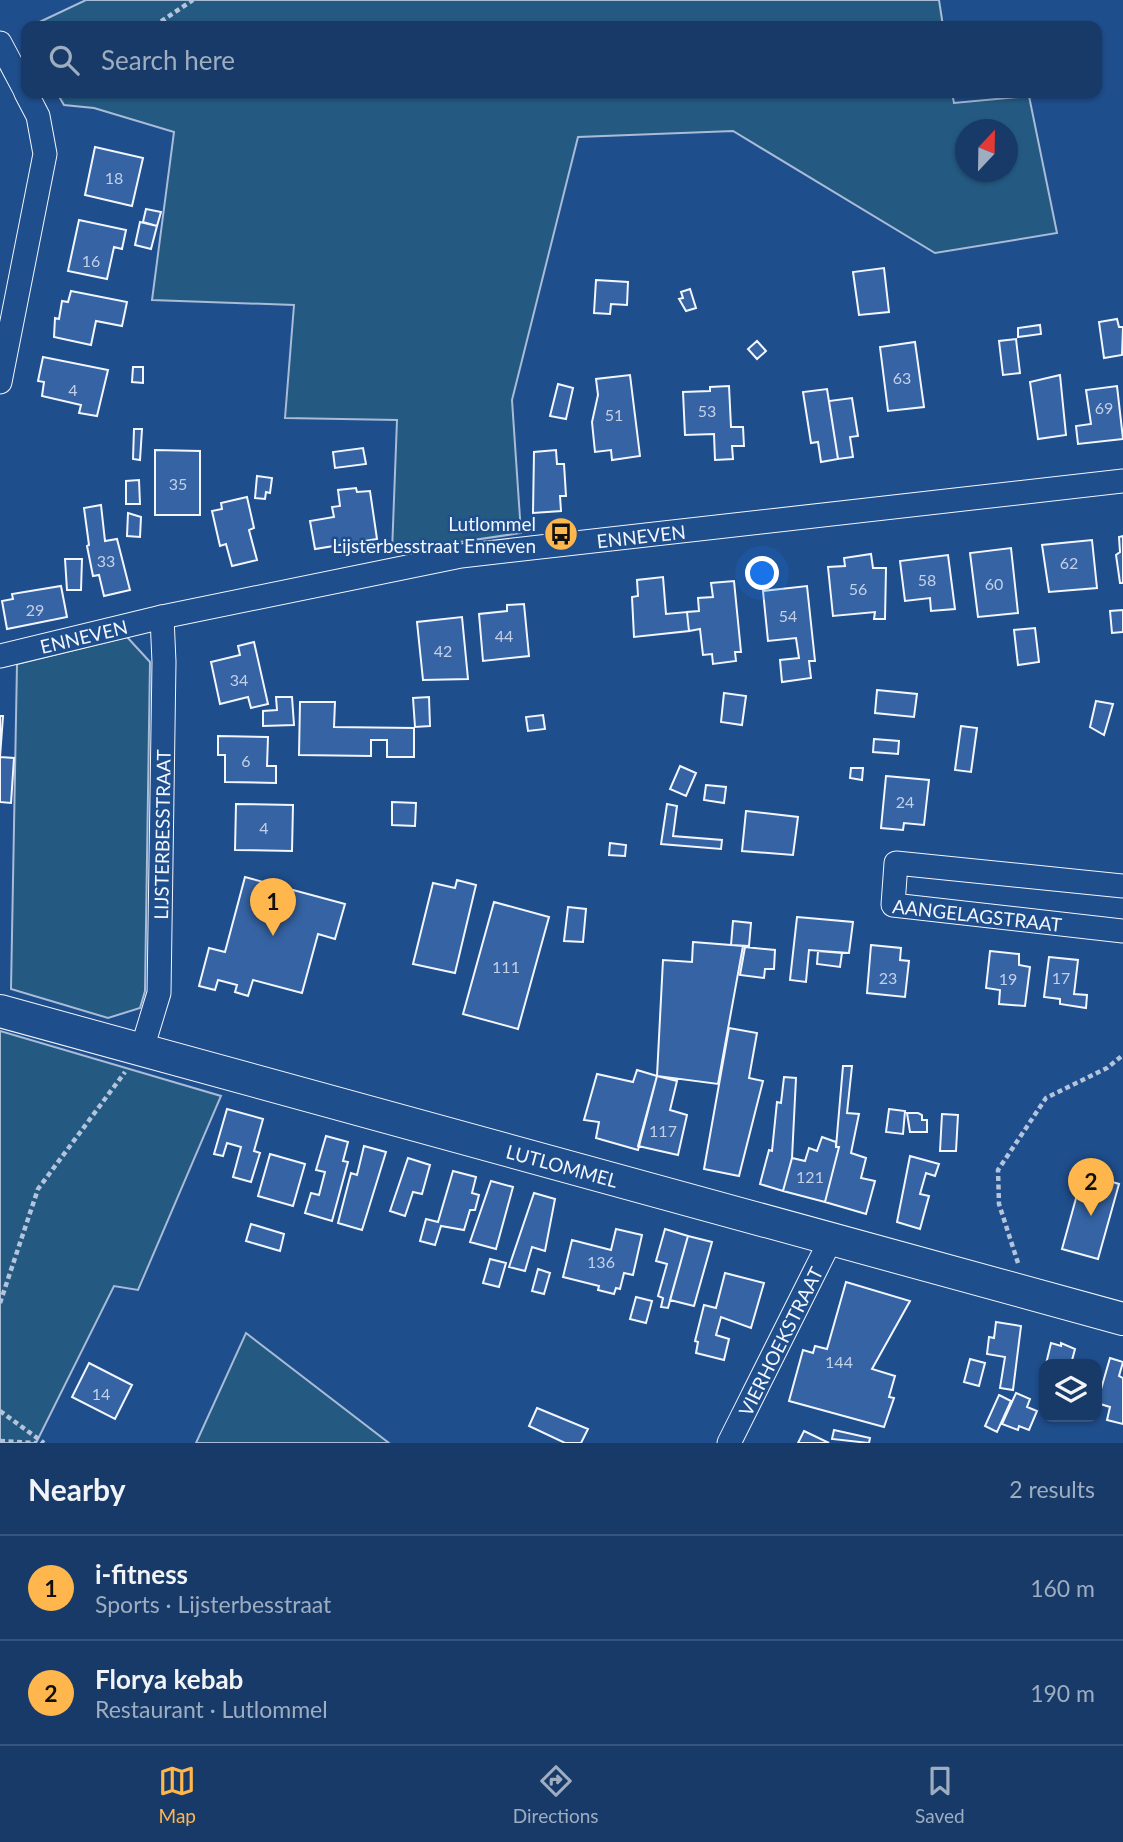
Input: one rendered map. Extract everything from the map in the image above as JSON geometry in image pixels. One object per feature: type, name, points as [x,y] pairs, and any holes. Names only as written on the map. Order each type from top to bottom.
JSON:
[{"type":"main road","name":"LUTLOMMEL","points":[[0,1011],[1123,1320]]},
{"type":"street","points":[[0,43],[21,83]]},
{"type":"street","points":[[0,382],[45,154],[38,117],[28,98]]},
{"type":"street","name":"ENNEVEN","points":[[0,656],[162,617],[461,556],[1123,481]]},
{"type":"street","name":"LIJSTERBESSTRAAT","points":[[142,1049],[159,993],[164,662],[162,617]]},
{"type":"street","name":"AANGELAGSTRAAT","points":[[1123,886],[895,863],[893,905],[1123,931]]},
{"type":"street","name":"VIERHOEKSTRAAT","points":[[729,1443],[831,1239]]},
{"type":"path","points":[[162,21],[193,0]]},
{"type":"path","points":[[0,1303],[38,1189],[142,1049]]},
{"type":"path","points":[[1028,1293],[999,1204],[998,1170],[1046,1098],[1107,1068],[1123,1055]]},
{"type":"path","points":[[0,1411],[44,1443]]},
{"type":"path","points":[[0,1441],[36,1443]]},
{"type":"shaded area","points":[[86,0],[939,0],[942,21],[42,21]]},
{"type":"shaded area","points":[[60,98],[953,98],[954,103],[1029,98],[1057,233],[935,253],[733,131],[578,137],[512,400],[521,533],[392,552],[397,420],[285,418],[294,305],[152,300],[174,132],[94,108],[64,105]]},
{"type":"shaded area","points":[[127,637],[150,662],[145,991],[140,1008],[108,1018],[11,989],[17,664]]},
{"type":"shaded area","points":[[0,1031],[221,1096],[138,1290],[114,1286],[36,1443],[0,1443]]},
{"type":"shaded area","points":[[246,1333],[389,1443],[196,1443]]},
{"type":"building","points":[[95,147],[143,158],[132,206],[85,195]]},
{"type":"building","points":[[146,209],[161,212],[157,226],[143,222]]},
{"type":"building","points":[[79,220],[126,230],[122,249],[114,247],[107,279],[68,271]]},
{"type":"building","points":[[140,222],[157,226],[151,249],[135,245]]},
{"type":"building","points":[[884,268],[889,312],[859,315],[853,272]]},
{"type":"building","points":[[596,280],[628,282],[627,305],[611,304],[610,314],[594,313]]},
{"type":"building","points":[[690,289],[696,308],[686,311],[679,299],[683,298],[681,292]]},
{"type":"building","points":[[71,291],[127,302],[122,326],[96,321],[91,345],[54,337],[55,318],[59,319],[62,301],[68,302]]},
{"type":"building","points":[[1117,319],[1119,327],[1123,327],[1122,355],[1104,358],[1099,322]]},
{"type":"building","points":[[1040,325],[1041,334],[1018,337],[1018,328]]},
{"type":"building","points":[[1016,339],[1020,373],[1003,375],[999,341]]},
{"type":"building","points":[[757,341],[766,351],[757,359],[748,349]]},
{"type":"building","points":[[915,342],[924,407],[888,411],[880,347]]},
{"type":"building","points":[[43,357],[108,370],[97,416],[79,413],[81,405],[42,396],[44,382],[38,381]]},
{"type":"building","points":[[133,367],[143,367],[143,383],[132,382]]},
{"type":"building","points":[[630,375],[640,456],[612,460],[611,450],[595,452],[592,422],[598,395],[596,379]]},
{"type":"building","points":[[1060,375],[1066,435],[1038,439],[1030,382]]},
{"type":"building","points":[[558,384],[573,388],[566,419],[550,416]]},
{"type":"building","points":[[729,386],[731,427],[743,427],[744,446],[732,446],[733,459],[715,460],[714,434],[685,435],[683,392],[710,391],[710,387]]},
{"type":"building","points":[[1117,386],[1123,439],[1078,444],[1076,426],[1091,424],[1086,390]]},
{"type":"building","points":[[827,389],[838,459],[821,462],[818,442],[811,443],[803,392]]},
{"type":"building","points":[[852,398],[858,436],[850,437],[853,457],[838,459],[829,401]]},
{"type":"building","points":[[134,429],[142,429],[140,460],[133,459]]},
{"type":"building","points":[[363,448],[366,464],[335,468],[333,452]]},
{"type":"building","points":[[155,450],[200,451],[200,515],[155,515]]},
{"type":"building","points":[[556,450],[557,464],[564,464],[566,496],[560,496],[561,511],[533,513],[534,452]]},
{"type":"building","points":[[257,476],[272,478],[270,493],[266,492],[265,499],[255,498]]},
{"type":"building","points":[[139,480],[140,504],[126,504],[126,481]]},
{"type":"building","points":[[356,488],[357,492],[370,491],[377,539],[315,549],[310,521],[334,517],[332,507],[340,506],[338,490]]},
{"type":"building","points":[[247,497],[254,528],[249,530],[257,560],[232,566],[226,544],[220,546],[212,511],[222,509],[221,503]]},
{"type":"building","points":[[101,505],[105,541],[117,539],[130,590],[104,596],[99,575],[93,576],[84,508]]},
{"type":"building","points":[[128,513],[141,517],[140,537],[127,536]]},
{"type":"building","points":[[1123,536],[1123,583],[1120,583],[1116,555],[1120,552],[1119,537]]},
{"type":"building","points":[[1092,540],[1097,588],[1049,592],[1042,545]]},
{"type":"building","points":[[1011,548],[1018,613],[978,617],[970,553]]},
{"type":"building","points":[[871,554],[873,568],[886,568],[885,619],[874,619],[875,612],[833,616],[828,567],[845,566],[844,558]]},
{"type":"building","points":[[948,555],[955,609],[931,611],[930,598],[905,601],[900,561]]},
{"type":"building","points":[[65,559],[82,559],[81,590],[67,590]]},
{"type":"building","points":[[663,577],[666,614],[687,612],[689,631],[634,637],[632,597],[638,596],[637,580]]},
{"type":"building","points":[[734,581],[741,652],[735,652],[736,661],[713,664],[712,654],[703,655],[700,629],[689,631],[687,612],[699,611],[698,598],[713,597],[711,583]]},
{"type":"building","points":[[61,586],[67,617],[7,629],[2,601],[13,599],[12,594]]},
{"type":"building","points":[[807,586],[815,661],[809,661],[811,678],[782,682],[780,660],[799,658],[796,638],[768,641],[763,591]]},
{"type":"building","points":[[524,604],[529,656],[483,661],[479,614],[507,611],[507,605]]},
{"type":"building","points":[[1123,610],[1123,632],[1112,633],[1110,611]]},
{"type":"building","points":[[462,617],[468,679],[423,680],[417,622]]},
{"type":"building","points":[[1035,628],[1039,662],[1018,665],[1014,630]]},
{"type":"building","points":[[254,642],[268,704],[251,708],[248,697],[220,704],[211,662],[240,655],[238,646]]},
{"type":"building","points":[[877,690],[917,694],[914,717],[875,713]]},
{"type":"building","points":[[724,693],[746,696],[742,725],[721,722]]},
{"type":"building","points":[[276,697],[292,697],[294,725],[263,726],[263,711],[277,710]]},
{"type":"building","points":[[429,697],[430,726],[415,727],[413,698]]},
{"type":"building","points":[[1096,701],[1113,704],[1104,735],[1090,727]]},
{"type":"building","points":[[300,702],[335,702],[334,727],[414,728],[414,757],[387,757],[387,740],[371,740],[371,756],[299,755]]},
{"type":"building","points":[[543,715],[545,729],[528,731],[526,717]]},
{"type":"building","points":[[0,716],[3,716],[0,757]]},
{"type":"building","points":[[961,726],[977,728],[971,772],[955,770]]},
{"type":"building","points":[[218,736],[268,737],[267,766],[276,766],[276,783],[225,782],[225,755],[218,755]]},
{"type":"building","points":[[874,739],[899,741],[898,754],[873,752]]},
{"type":"building","points":[[0,757],[14,758],[11,803],[0,802]]},
{"type":"building","points":[[680,766],[696,773],[686,796],[670,789]]},
{"type":"building","points":[[851,768],[863,768],[862,780],[850,778]]},
{"type":"building","points":[[886,776],[929,780],[924,825],[904,823],[903,830],[881,828]]},
{"type":"building","points":[[706,785],[726,787],[724,803],[704,800]]},
{"type":"building","points":[[392,802],[416,803],[415,826],[392,825]]},
{"type":"building","points":[[236,804],[293,805],[292,851],[235,850]]},
{"type":"building","points":[[667,804],[677,806],[673,836],[722,840],[721,849],[661,844]]},
{"type":"building","points":[[746,811],[798,817],[793,855],[742,851]]},
{"type":"building","points":[[610,843],[626,845],[625,856],[609,855]]},
{"type":"building","points":[[245,877],[345,904],[335,939],[318,934],[302,993],[253,980],[248,996],[235,992],[237,985],[218,980],[215,990],[199,986],[209,948],[225,952]]},
{"type":"building","points":[[457,880],[476,885],[455,973],[413,964],[433,883],[455,888]]},
{"type":"building","points":[[494,902],[549,917],[518,1029],[463,1014]]},
{"type":"building","points":[[568,907],[586,909],[583,942],[564,941]]},
{"type":"building","points":[[797,917],[853,922],[849,953],[809,950],[806,982],[790,980]]},
{"type":"building","points":[[733,921],[751,923],[749,946],[731,945]]},
{"type":"building","points":[[693,942],[743,946],[718,1084],[657,1076],[663,960],[692,962]]},
{"type":"building","points":[[871,945],[901,948],[900,960],[909,961],[905,997],[867,993]]},
{"type":"building","points":[[745,947],[775,950],[774,969],[765,969],[764,978],[740,975]]},
{"type":"building","points":[[818,951],[842,953],[840,967],[817,964]]},
{"type":"building","points":[[990,951],[1019,954],[1019,965],[1030,967],[1025,1006],[999,1004],[1000,990],[986,988]]},
{"type":"building","points":[[1049,957],[1078,960],[1074,994],[1087,995],[1086,1008],[1060,1004],[1060,999],[1044,997]]},
{"type":"building","points":[[729,1028],[757,1033],[749,1078],[763,1081],[739,1176],[704,1169]]},
{"type":"building","points":[[843,1066],[852,1066],[847,1113],[859,1114],[851,1153],[866,1158],[861,1178],[875,1181],[866,1214],[825,1202],[839,1147],[836,1147]]},
{"type":"building","points":[[637,1070],[657,1076],[638,1150],[596,1138],[599,1122],[584,1120],[597,1074],[633,1082]]},
{"type":"building","points":[[657,1076],[677,1081],[670,1110],[687,1115],[678,1155],[638,1146]]},
{"type":"building","points":[[784,1077],[796,1078],[792,1158],[783,1191],[760,1184],[769,1150],[772,1151],[777,1102],[781,1103]]},
{"type":"building","points":[[227,1109],[263,1119],[254,1151],[260,1153],[251,1182],[233,1177],[241,1147],[227,1143],[223,1156],[214,1154]]},
{"type":"building","points":[[889,1109],[905,1111],[903,1134],[886,1132]]},
{"type":"building","points":[[907,1113],[922,1115],[922,1120],[927,1120],[927,1132],[910,1132]]},
{"type":"building","points":[[942,1114],[958,1115],[956,1151],[940,1151]]},
{"type":"building","points":[[326,1136],[348,1142],[343,1161],[348,1162],[332,1221],[305,1213],[311,1193],[319,1195],[325,1172],[316,1170]]},
{"type":"building","points":[[822,1137],[836,1142],[836,1147],[839,1147],[825,1202],[783,1191],[792,1158],[805,1161],[809,1148],[817,1151]]},
{"type":"building","points":[[364,1146],[386,1152],[362,1230],[338,1223],[351,1173],[357,1175]]},
{"type":"building","points":[[270,1154],[305,1164],[293,1206],[258,1196]]},
{"type":"building","points":[[910,1156],[939,1164],[935,1176],[926,1173],[920,1194],[929,1196],[920,1229],[897,1222]]},
{"type":"building","points":[[408,1158],[430,1165],[422,1194],[413,1192],[405,1216],[390,1211]]},
{"type":"building","points":[[453,1171],[476,1177],[472,1193],[479,1195],[475,1210],[470,1210],[464,1230],[441,1226],[435,1245],[420,1241],[426,1219],[438,1222]]},
{"type":"building","points":[[1083,1173],[1119,1184],[1098,1259],[1062,1249]]},
{"type":"building","points":[[491,1181],[513,1187],[496,1249],[470,1242]]},
{"type":"building","points":[[534,1193],[555,1199],[545,1251],[532,1247],[525,1271],[509,1267]]},
{"type":"building","points":[[251,1224],[284,1234],[280,1251],[246,1241]]},
{"type":"building","points":[[616,1229],[642,1235],[633,1275],[624,1273],[620,1289],[616,1288],[614,1294],[598,1290],[599,1286],[563,1277],[572,1240],[611,1250]]},
{"type":"building","points":[[665,1229],[688,1236],[668,1308],[661,1307],[663,1298],[658,1296],[667,1264],[656,1261]]},
{"type":"building","points":[[688,1236],[712,1242],[694,1306],[670,1300]]},
{"type":"building","points":[[490,1259],[506,1263],[499,1287],[483,1283]]},
{"type":"building","points":[[538,1269],[550,1273],[544,1294],[532,1291]]},
{"type":"building","points":[[725,1273],[764,1283],[751,1328],[721,1317],[716,1335],[729,1339],[724,1360],[696,1353],[698,1342],[695,1341],[704,1305],[716,1308]]},
{"type":"building","points":[[846,1282],[910,1301],[872,1369],[895,1376],[889,1397],[894,1398],[884,1427],[789,1401],[803,1350],[813,1353],[815,1346],[827,1349]]},
{"type":"building","points":[[636,1297],[652,1301],[646,1323],[630,1319]]},
{"type":"building","points":[[996,1322],[1021,1326],[1013,1390],[1000,1388],[1005,1357],[987,1354],[989,1337],[994,1338]]},
{"type":"building","points":[[1051,1343],[1061,1346],[1061,1343],[1075,1349],[1072,1359],[1047,1359]]},
{"type":"building","points":[[1110,1358],[1123,1362],[1119,1376],[1123,1378],[1123,1424],[1107,1420],[1110,1407],[1102,1405],[1102,1386]]},
{"type":"building","points":[[970,1359],[985,1363],[979,1386],[964,1382]]},
{"type":"building","points":[[89,1363],[132,1385],[115,1419],[72,1397]]},
{"type":"building","points":[[1016,1393],[1030,1399],[1027,1407],[1037,1411],[1029,1430],[1019,1426],[1018,1430],[1002,1424]]},
{"type":"building","points":[[999,1395],[1011,1401],[997,1432],[985,1426]]},
{"type":"building","points":[[537,1408],[588,1429],[581,1443],[565,1443],[529,1426]]},
{"type":"building","points":[[834,1430],[870,1438],[869,1443],[832,1439]]},
{"type":"building","points":[[804,1431],[829,1443],[798,1443]]},
{"type":"place","name":"Lutlommel Lijsterbesstraat Enneven","points":[[561,534]]},
{"type":"place","name":"i-fitness","points":[[273,936]]},
{"type":"place","name":"Florya kebab","points":[[1091,1216]]}]
